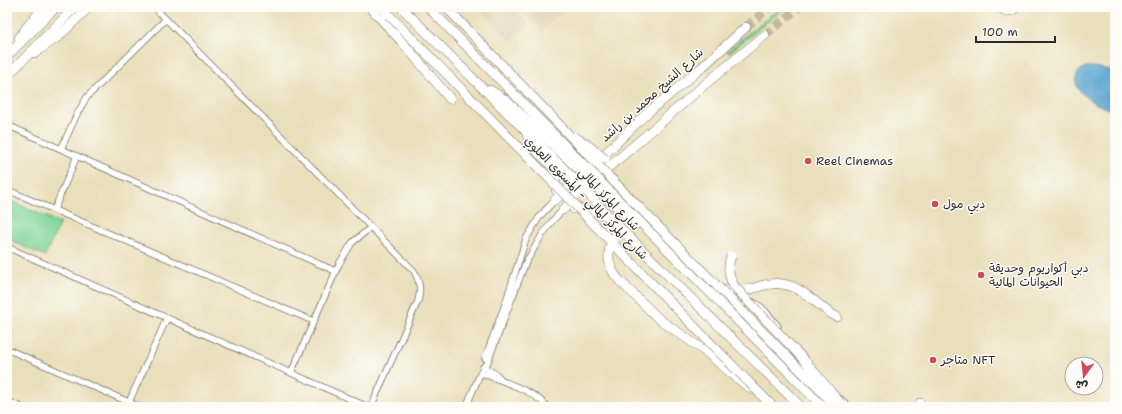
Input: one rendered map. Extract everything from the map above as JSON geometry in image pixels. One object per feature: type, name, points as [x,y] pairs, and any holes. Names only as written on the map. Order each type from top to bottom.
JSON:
[{"type":"main road","points":[[10,53],[26,28],[44,7]]},
{"type":"main road","points":[[10,53],[56,7]]},
{"type":"main road","points":[[7,76],[75,7]]},
{"type":"main road","points":[[23,59],[52,41],[89,7]]},
{"type":"main road","points":[[370,7],[404,44],[450,99]]},
{"type":"main road","name":"شارع المركز المالي - المستوى العلوي","points":[[380,7],[774,407]]},
{"type":"main road","name":"شارع المركز المالي","points":[[401,7],[582,185],[592,199],[613,221],[801,407]]},
{"type":"main road","points":[[405,7],[420,26]]},
{"type":"main road","name":"شارع المركز المالي","points":[[428,7],[565,145],[583,168]]},
{"type":"main road","points":[[446,7],[568,135],[837,407]]},
{"type":"main road","name":"شارع الشيخ محمد بن راشد","points":[[582,185],[583,168],[611,147],[646,114],[746,27]]},
{"type":"main road","name":"شارع الشيخ محمد بن راشد","points":[[582,185],[596,177],[622,156],[678,107],[765,35]]},
{"type":"main road","points":[[714,56],[724,69]]},
{"type":"main road","points":[[479,84],[507,102],[583,168],[596,177]]},
{"type":"main road","points":[[526,131],[529,141],[553,170],[556,188],[555,200]]},
{"type":"main road","points":[[568,135],[581,140],[606,159]]},
{"type":"main road","points":[[565,145],[589,155],[611,147]]},
{"type":"main road","points":[[622,156],[614,170],[613,178],[615,186],[625,206]]},
{"type":"main road","name":"شارع المركز المالي","points":[[596,177],[823,407]]},
{"type":"main road","points":[[555,200],[582,185],[599,190],[677,266],[691,274]]},
{"type":"main road","points":[[563,210],[582,185]]},
{"type":"main road","points":[[592,199],[594,191],[599,190]]},
{"type":"main road","points":[[563,210],[593,210],[603,214],[613,221]]},
{"type":"main road","points":[[615,236],[611,244],[609,257],[610,266],[616,278],[644,306],[663,322],[714,358],[748,387],[760,394]]},
{"type":"main road","points":[[731,256],[728,265],[728,273],[734,286],[805,361],[843,407]]},
{"type":"main road","points":[[701,284],[718,290],[729,291],[746,290],[777,283],[783,284],[801,290],[828,312],[837,317]]},
{"type":"street","points":[[154,7],[414,271],[418,278],[420,286],[418,301],[371,407]]},
{"type":"street","points":[[999,7],[1001,10],[1008,13],[1015,11],[1018,7]]},
{"type":"street","points":[[61,149],[77,114],[87,97],[166,19]]},
{"type":"street","points":[[7,125],[335,271]]},
{"type":"street","points":[[54,210],[77,156]]},
{"type":"street","points":[[10,190],[313,321]]},
{"type":"street","points":[[482,370],[483,362],[504,307],[526,239],[540,216],[555,200]]},
{"type":"street","points":[[466,407],[482,370],[488,362],[525,264],[542,235],[563,210]]},
{"type":"street","points":[[291,373],[342,256],[352,243],[370,227]]},
{"type":"street","points":[[7,247],[368,407]]},
{"type":"street","points":[[752,335],[741,318],[740,309],[746,303],[755,302],[762,308],[835,394],[850,407]]},
{"type":"street","points":[[129,402],[167,318]]},
{"type":"street","points":[[7,349],[140,407]]},
{"type":"street","points":[[482,370],[496,374],[502,380],[539,398],[548,407]]},
{"type":"street","points":[[7,401],[21,407]]},
{"type":"shaded area","points":[[477,7],[513,7],[529,24],[511,42]]},
{"type":"shaded area","points":[[518,7],[567,7],[542,31]]},
{"type":"green space","points":[[780,7],[786,7],[729,53],[727,51]]},
{"type":"green space","points":[[7,199],[60,223],[45,256],[7,239]]},
{"type":"water","points":[[1086,67],[1115,69],[1115,111],[1096,104],[1079,90],[1076,84],[1077,74]]},
{"type":"tunnel","points":[[746,27],[770,7]]},
{"type":"tunnel","points":[[765,35],[799,7]]},
{"type":"place","name":"Reel Cinemas","points":[[808,161]]},
{"type":"place","name":"دبي مول","points":[[935,204]]},
{"type":"place","name":"دبي أكواريوم وحديقة الحيوانات المائية","points":[[981,275]]},
{"type":"place","name":"متاجر NFT","points":[[933,360]]}]
